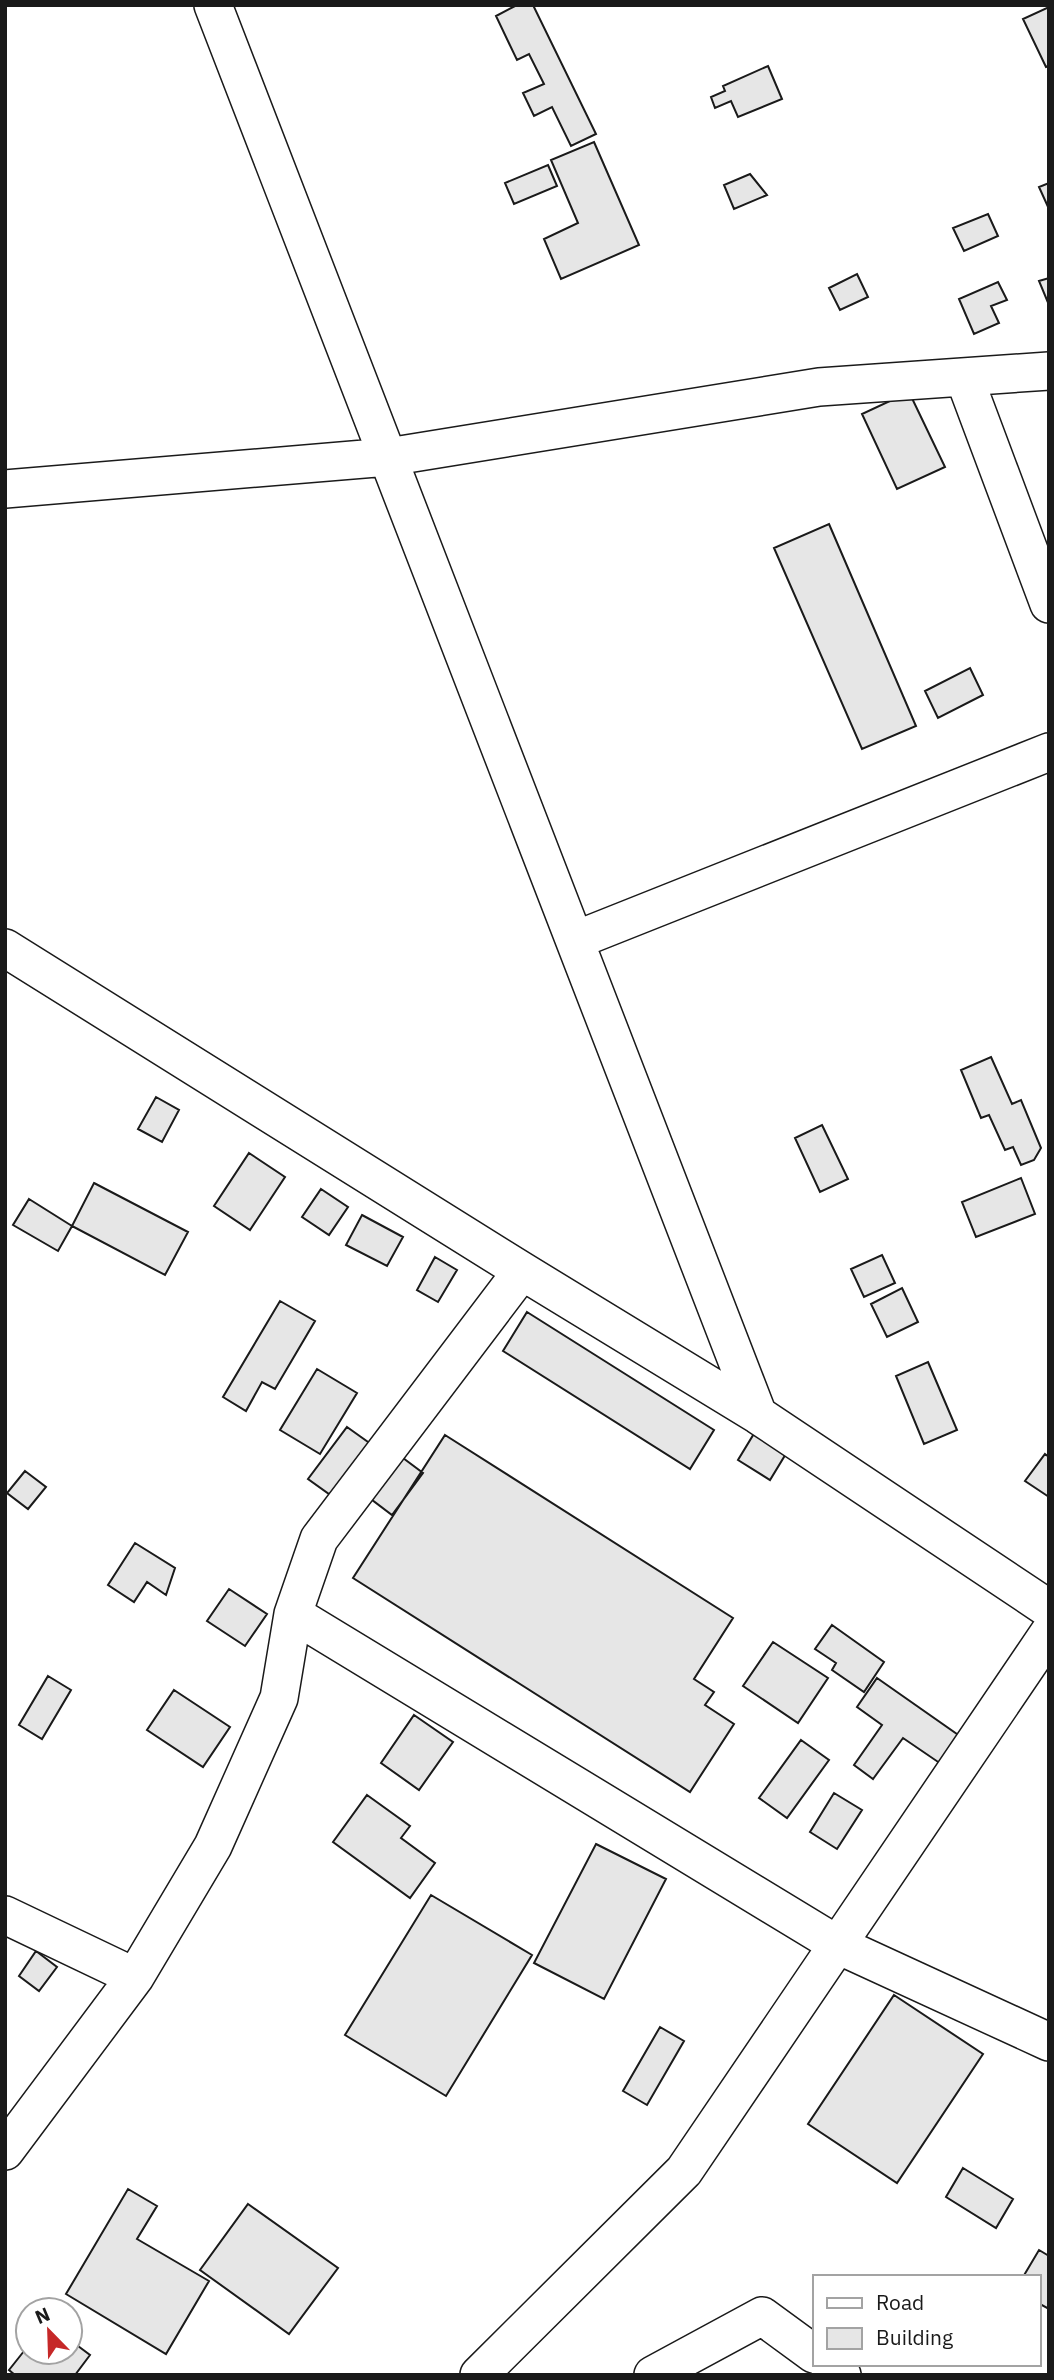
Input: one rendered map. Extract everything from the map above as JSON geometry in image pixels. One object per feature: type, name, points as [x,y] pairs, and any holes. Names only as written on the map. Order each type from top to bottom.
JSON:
[{"type":"street","points":[[212,5],[758,1415]]},
{"type":"street","points":[[5,488],[388,457],[819,387],[1049,371]]},
{"type":"street","points":[[964,377],[1049,604]]},
{"type":"street","points":[[576,940],[1049,752]]},
{"type":"street","points":[[5,948],[758,1415],[1049,1609]]},
{"type":"street","points":[[5,2151],[135,1977],[213,1846],[279,1698],[293,1614],[319,1539],[522,1271]]},
{"type":"street","points":[[293,1614],[838,1945],[1049,2042]]},
{"type":"street","points":[[479,2375],[684,2171],[1049,1633]]},
{"type":"street","points":[[5,1915],[135,1977]]},
{"type":"street","points":[[762,2316],[813,2353]]},
{"type":"street","points":[[653,2375],[762,2316]]},
{"type":"street","points":[[711,2375],[762,2316]]},
{"type":"building","points":[[517,5],[533,5],[596,134],[571,146],[552,107],[534,116],[523,93],[544,84],[529,54],[517,60],[496,16]]},
{"type":"building","points":[[1049,7],[1049,66],[1046,67],[1023,19]]},
{"type":"building","points":[[768,66],[782,99],[738,117],[731,101],[715,108],[711,97],[725,91],[723,86]]},
{"type":"building","points":[[594,142],[639,245],[561,279],[544,239],[578,223],[551,160]]},
{"type":"building","points":[[548,165],[557,186],[514,204],[505,183]]},
{"type":"building","points":[[750,174],[767,195],[734,209],[724,185]]},
{"type":"building","points":[[1049,183],[1049,209],[1039,187]]},
{"type":"building","points":[[988,214],[998,236],[964,251],[953,228]]},
{"type":"building","points":[[857,274],[868,297],[840,310],[829,288]]},
{"type":"building","points":[[1049,278],[1049,305],[1039,281]]},
{"type":"building","points":[[998,282],[1007,300],[991,306],[999,323],[974,334],[959,299]]},
{"type":"building","points":[[909,392],[945,467],[897,489],[862,414]]},
{"type":"building","points":[[829,524],[916,726],[862,749],[774,548]]},
{"type":"building","points":[[970,668],[983,695],[938,718],[925,691]]},
{"type":"building","points":[[991,1057],[1012,1104],[1021,1100],[1041,1148],[1034,1160],[1021,1165],[1013,1147],[1005,1150],[989,1115],[981,1118],[961,1070]]},
{"type":"building","points":[[156,1097],[179,1110],[162,1142],[138,1129]]},
{"type":"building","points":[[822,1125],[848,1179],[820,1192],[795,1138]]},
{"type":"building","points":[[249,1153],[285,1177],[250,1230],[214,1206]]},
{"type":"building","points":[[1021,1178],[1035,1214],[976,1237],[962,1202]]},
{"type":"building","points":[[94,1183],[188,1232],[165,1275],[72,1226]]},
{"type":"building","points":[[321,1189],[348,1207],[329,1235],[302,1217]]},
{"type":"building","points":[[29,1199],[72,1226],[58,1251],[13,1225]]},
{"type":"building","points":[[362,1215],[403,1237],[387,1266],[346,1245]]},
{"type":"building","points":[[882,1255],[895,1283],[864,1297],[851,1269]]},
{"type":"building","points":[[435,1257],[457,1270],[438,1302],[417,1290]]},
{"type":"building","points":[[902,1288],[918,1322],[887,1337],[871,1304]]},
{"type":"building","points":[[280,1301],[315,1321],[275,1389],[262,1382],[246,1411],[223,1397]]},
{"type":"building","points":[[527,1312],[714,1430],[690,1469],[503,1351]]},
{"type":"building","points":[[928,1362],[957,1430],[924,1444],[896,1376]]},
{"type":"building","points":[[317,1369],[357,1393],[320,1454],[280,1430]]},
{"type":"building","points":[[347,1427],[375,1447],[336,1499],[308,1479]]},
{"type":"building","points":[[755,1432],[787,1452],[770,1480],[738,1460]]},
{"type":"building","points":[[445,1435],[733,1618],[694,1679],[714,1692],[705,1705],[734,1724],[690,1792],[353,1578]]},
{"type":"building","points":[[395,1452],[423,1473],[392,1515],[372,1500],[356,1506]]},
{"type":"building","points":[[1045,1454],[1049,1457],[1049,1497],[1025,1481]]},
{"type":"building","points":[[25,1471],[46,1487],[28,1509],[7,1493]]},
{"type":"building","points":[[135,1543],[175,1568],[166,1595],[147,1582],[134,1602],[108,1585]]},
{"type":"building","points":[[229,1589],[267,1614],[245,1646],[207,1621]]},
{"type":"building","points":[[832,1625],[884,1662],[864,1692],[832,1670],[836,1663],[815,1649]]},
{"type":"building","points":[[773,1642],[828,1678],[798,1723],[743,1686]]},
{"type":"building","points":[[48,1676],[71,1690],[42,1739],[19,1725]]},
{"type":"building","points":[[877,1678],[964,1739],[944,1766],[903,1738],[873,1779],[854,1765],[882,1725],[857,1707]]},
{"type":"building","points":[[174,1690],[230,1727],[203,1767],[147,1730]]},
{"type":"building","points":[[414,1715],[453,1742],[419,1790],[381,1763]]},
{"type":"building","points":[[801,1740],[829,1760],[787,1818],[759,1798]]},
{"type":"building","points":[[834,1793],[862,1810],[837,1849],[810,1832]]},
{"type":"building","points":[[367,1795],[410,1826],[401,1838],[435,1863],[410,1898],[333,1842]]},
{"type":"building","points":[[596,1844],[666,1879],[604,1999],[534,1963]]},
{"type":"building","points":[[431,1895],[532,1955],[446,2096],[345,2035]]},
{"type":"building","points":[[36,1951],[57,1967],[39,1991],[19,1976]]},
{"type":"building","points":[[894,1995],[983,2054],[897,2183],[808,2124]]},
{"type":"building","points":[[660,2027],[684,2041],[647,2105],[623,2091]]},
{"type":"building","points":[[963,2168],[1013,2199],[996,2228],[946,2197]]},
{"type":"building","points":[[128,2189],[157,2206],[137,2239],[209,2281],[166,2354],[84,2305],[84,2296],[66,2294]]},
{"type":"building","points":[[248,2204],[338,2268],[289,2334],[200,2270]]},
{"type":"building","points":[[1039,2250],[1049,2256],[1049,2309],[1040,2304],[1040,2275],[1024,2275]]},
{"type":"building","points":[[84,2350],[90,2355],[84,2363]]},
{"type":"building","points":[[14,2364],[14,2366],[82,2366],[75,2375],[15,2375],[9,2370]]}]
